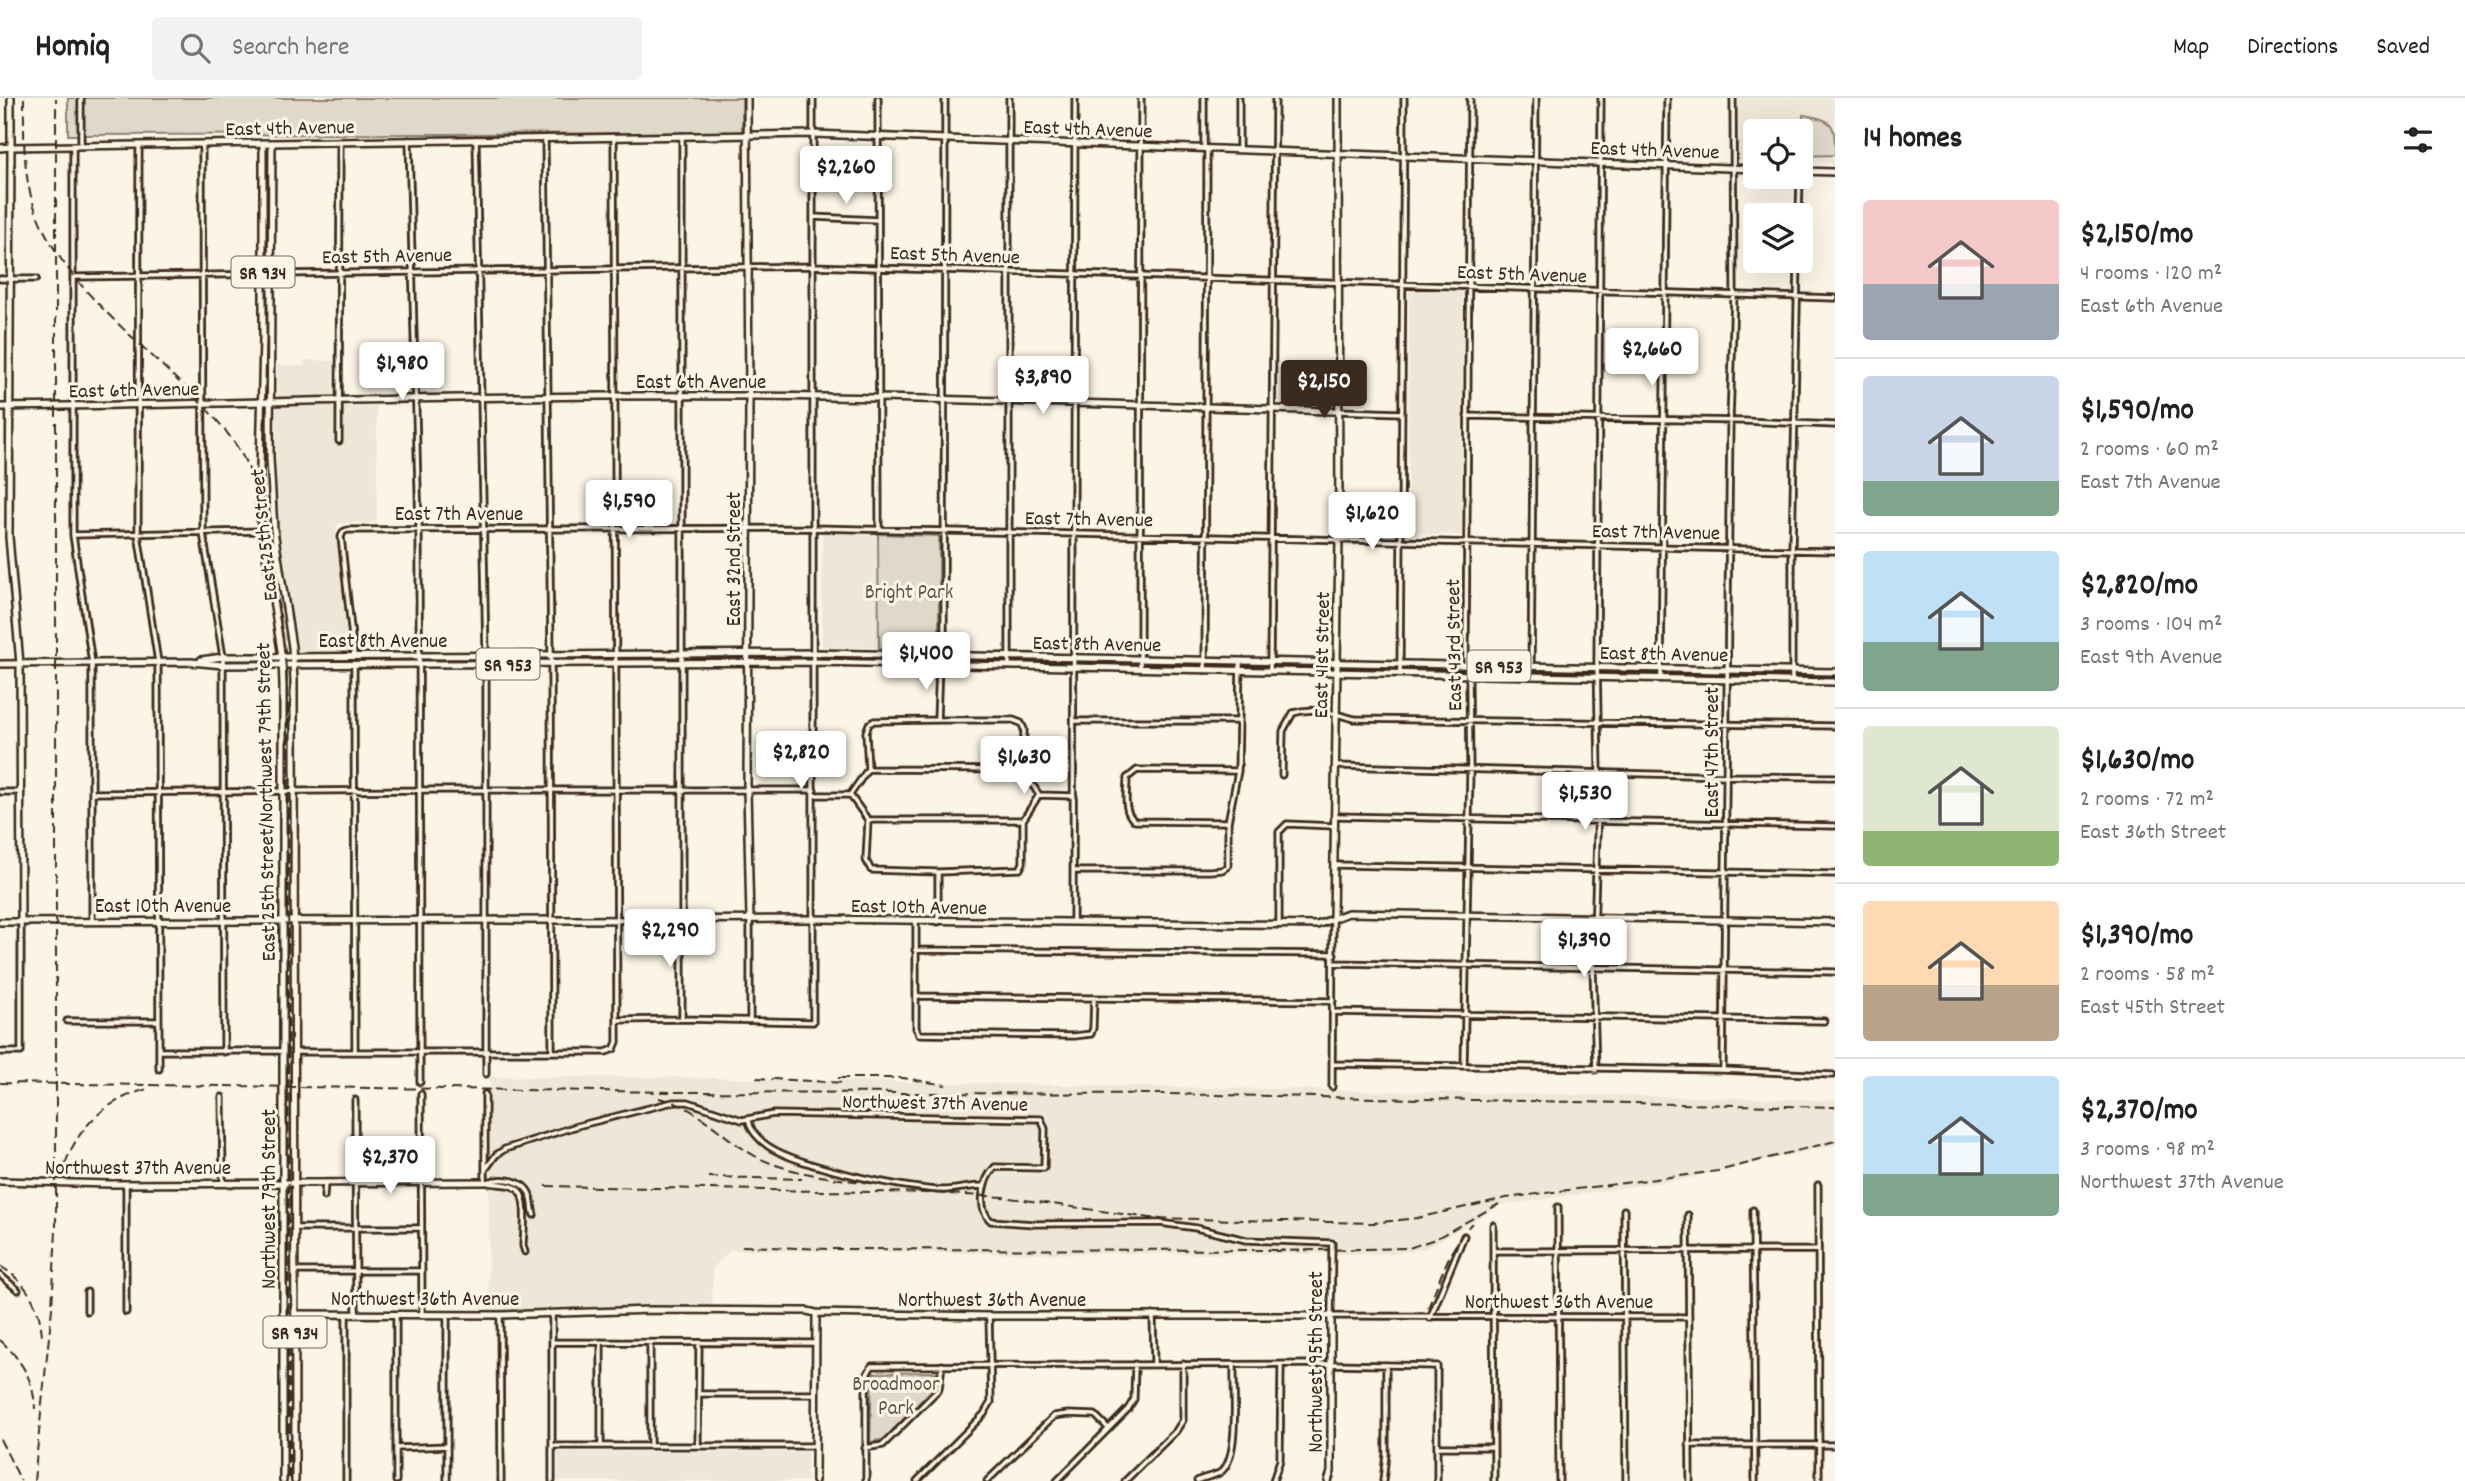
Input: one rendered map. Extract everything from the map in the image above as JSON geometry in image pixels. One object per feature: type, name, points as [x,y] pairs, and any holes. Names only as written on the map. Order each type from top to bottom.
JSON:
[{"type":"main road","points":[[11,98],[9,537],[20,664],[21,922]]},
{"type":"main road","name":"East 32nd Street","points":[[747,98],[747,790],[750,920]]},
{"type":"main road","name":"East 41st Street","points":[[1332,919],[1339,539],[1338,98]]},
{"type":"main road","name":"East 4th Avenue","points":[[0,148],[813,134],[1743,168]]},
{"type":"main road","name":"East 25th Street/Northwest 79th Street","points":[[263,143],[259,495],[262,531],[282,656],[284,1085]]},
{"type":"main road","name":"SR 934","points":[[271,401],[272,143]]},
{"type":"main road","points":[[1813,171],[1835,172]]},
{"type":"main road","name":"East 6th Avenue","points":[[0,407],[262,401],[749,396],[879,397],[1337,411]]},
{"type":"main road","name":"East 25th Street","points":[[271,401],[274,530],[293,657],[295,1085]]},
{"type":"main road","name":"East 8th Avenue","points":[[191,662],[223,657],[282,656],[814,653],[1835,672]]},
{"type":"main road","name":"East 8th Avenue","points":[[0,664],[814,662],[1835,682]]},
{"type":"main road","name":"East 10th Avenue","points":[[0,922],[814,919],[938,923],[1317,925],[1348,913],[1835,922]]},
{"type":"main road","points":[[283,1001],[294,1001]]},
{"type":"main road","name":"Northwest 79th Street","points":[[283,1481],[284,1085]]},
{"type":"main road","name":"Northwest 79th Street","points":[[295,1085],[295,1481]]},
{"type":"main road","name":"Northwest 37th Avenue","points":[[0,1181],[126,1184],[485,1182]]},
{"type":"main road","name":"Northwest 36th Avenue","points":[[295,1314],[500,1315],[651,1310],[989,1316],[1331,1316]]},
{"type":"main road","points":[[815,1481],[816,1313]]},
{"type":"main road","name":"Northwest 95th Street","points":[[1328,1481],[1331,1472],[1331,1316]]},
{"type":"street","points":[[81,98],[81,147]]},
{"type":"street","points":[[618,1020],[813,1023],[813,98]]},
{"type":"street","points":[[878,98],[879,529]]},
{"type":"street","points":[[937,720],[939,665],[944,656],[945,98]]},
{"type":"street","points":[[1009,98],[1009,666]]},
{"type":"street","points":[[1073,923],[1075,98]]},
{"type":"street","points":[[1140,668],[1141,98]]},
{"type":"street","points":[[1204,98],[1207,278],[1205,670]]},
{"type":"street","points":[[1239,98],[1239,149]]},
{"type":"street","points":[[1270,671],[1275,98]]},
{"type":"street","points":[[1400,673],[1404,98]]},
{"type":"street","name":"East 43rd Street","points":[[1464,1066],[1470,770],[1466,666],[1470,98]]},
{"type":"street","points":[[1531,676],[1536,98]]},
{"type":"street","points":[[1596,1070],[1594,967],[1600,772],[1598,418],[1601,98]]},
{"type":"street","points":[[1661,678],[1667,98]]},
{"type":"street","name":"East 47th Street","points":[[1723,1070],[1728,548],[1734,295],[1733,98]]},
{"type":"street","points":[[682,136],[682,1019]]},
{"type":"street","points":[[295,1052],[606,1052],[614,1049],[617,1042],[614,137]]},
{"type":"street","points":[[545,138],[552,1052]]},
{"type":"street","points":[[476,139],[486,655],[486,1073]]},
{"type":"street","points":[[409,140],[419,528],[420,1082]]},
{"type":"street","points":[[339,441],[340,141]]},
{"type":"street","points":[[202,144],[203,533],[223,657],[224,1052]]},
{"type":"street","points":[[139,146],[138,534],[158,662],[159,1069]]},
{"type":"street","points":[[73,147],[73,535],[92,663],[92,922]]},
{"type":"street","points":[[813,217],[878,220]]},
{"type":"street","name":"East 5th Avenue","points":[[74,277],[748,265],[1835,298]]},
{"type":"street","points":[[1792,681],[1798,273]]},
{"type":"street","points":[[0,279],[36,279]]},
{"type":"street","name":"East 6th Avenue","points":[[1337,411],[1402,413]]},
{"type":"street","points":[[1467,416],[1835,425]]},
{"type":"street","name":"East 7th Avenue","points":[[354,656],[341,537],[347,530],[813,527],[1835,551]]},
{"type":"street","points":[[73,535],[262,531]]},
{"type":"street","points":[[0,537],[9,537]]},
{"type":"street","points":[[354,656],[355,1051]]},
{"type":"street","points":[[1074,871],[1222,870],[1228,866],[1228,822],[1238,771],[1240,661]]},
{"type":"street","points":[[1282,775],[1283,731],[1287,720],[1293,713],[1324,710],[1355,719],[1835,726]]},
{"type":"street","points":[[850,795],[868,769],[866,732],[869,724],[874,721],[937,720],[1013,720],[1021,723],[1024,729],[1023,770],[1039,795]]},
{"type":"street","points":[[1074,721],[1240,721]]},
{"type":"street","points":[[1336,766],[1835,777]]},
{"type":"street","points":[[868,769],[1023,770]]},
{"type":"street","points":[[1228,822],[1135,821],[1129,817],[1127,811],[1127,778],[1132,772],[1238,771]]},
{"type":"street","points":[[93,793],[683,789],[850,795]]},
{"type":"street","points":[[0,793],[21,792]]},
{"type":"street","points":[[850,795],[868,820],[866,860],[871,870],[938,872],[1020,869],[1023,863],[1023,820],[1039,795]]},
{"type":"street","points":[[1039,795],[1074,796]]},
{"type":"street","points":[[1335,816],[1835,826]]},
{"type":"street","points":[[868,820],[1023,820]]},
{"type":"street","points":[[1279,925],[1279,832],[1287,824],[1334,826]]},
{"type":"street","points":[[1334,866],[1835,874]]},
{"type":"street","points":[[938,872],[938,923]]},
{"type":"street","name":"East 41st Street","points":[[1332,919],[1332,1087]]},
{"type":"street","name":"East 32nd Street","points":[[750,920],[750,1020]]},
{"type":"street","points":[[0,1052],[21,1052],[21,922]]},
{"type":"street","points":[[916,922],[915,996],[916,1028],[919,1034],[1091,1034],[1094,998]]},
{"type":"street","points":[[915,950],[1334,954]]},
{"type":"street","points":[[1334,963],[1835,972]]},
{"type":"street","points":[[915,996],[1333,1001]]},
{"type":"street","points":[[1333,1012],[1824,1021]]},
{"type":"street","points":[[67,1021],[159,1021]]},
{"type":"street","points":[[159,1051],[283,1051]]},
{"type":"street","points":[[1333,1064],[1723,1070],[1833,1075]]},
{"type":"street","points":[[421,1094],[422,1315]]},
{"type":"street","points":[[485,1094],[485,1182]]},
{"type":"street","points":[[222,1097],[223,1183]]},
{"type":"street","points":[[355,1100],[356,1314]]},
{"type":"street","name":"Northwest 37th Avenue","points":[[485,1170],[503,1150],[577,1126],[667,1102],[686,1102],[749,1121],[774,1114],[1041,1119],[1045,1129],[1044,1168],[995,1167],[984,1186]]},
{"type":"street","points":[[749,1121],[753,1131],[771,1148],[826,1168],[945,1190],[962,1186],[984,1186]]},
{"type":"street","name":"Northwest 37th Avenue","points":[[485,1182],[509,1180],[522,1184],[531,1196],[534,1215]]},
{"type":"street","name":"Northwest 37th Avenue","points":[[485,1182],[513,1186],[522,1193],[525,1252]]},
{"type":"street","points":[[324,1197],[325,1183]]},
{"type":"street","points":[[126,1184],[126,1312]]},
{"type":"street","points":[[1818,1185],[1819,1481]]},
{"type":"street","name":"Northwest 95th Street","points":[[984,1186],[984,1212],[988,1219],[995,1222],[1160,1223],[1196,1228],[1242,1240],[1332,1242],[1331,1316]]},
{"type":"street","points":[[1558,1207],[1559,1481]]},
{"type":"street","points":[[1624,1210],[1626,1481]]},
{"type":"street","points":[[1753,1210],[1755,1481]]},
{"type":"street","points":[[1688,1215],[1690,1481]]},
{"type":"street","points":[[1493,1225],[1494,1481]]},
{"type":"street","points":[[294,1228],[421,1228]]},
{"type":"street","points":[[1430,1318],[1464,1236]]},
{"type":"street","points":[[1494,1251],[1817,1250]]},
{"type":"street","points":[[295,1271],[422,1271]]},
{"type":"street","points":[[0,1275],[18,1290]]},
{"type":"street","points":[[87,1292],[87,1311]]},
{"type":"street","points":[[551,1312],[552,1481]]},
{"type":"street","points":[[346,1314],[346,1481]]},
{"type":"street","points":[[396,1315],[396,1481]]},
{"type":"street","points":[[447,1315],[447,1481]]},
{"type":"street","points":[[500,1315],[501,1481]]},
{"type":"street","points":[[1153,1315],[1154,1364]]},
{"type":"street","points":[[917,1481],[984,1414],[991,1402],[989,1316]]},
{"type":"street","name":"Northwest 36th Avenue","points":[[1331,1316],[1689,1317]]},
{"type":"street","points":[[553,1342],[815,1343]]},
{"type":"street","points":[[601,1342],[601,1446]]},
{"type":"street","points":[[650,1343],[650,1446]]},
{"type":"street","points":[[698,1446],[699,1343]]},
{"type":"street","points":[[866,1448],[883,1446],[939,1389],[942,1364]]},
{"type":"street","points":[[866,1481],[866,1376],[872,1366],[942,1364],[1437,1366],[1437,1481]]},
{"type":"street","points":[[1057,1481],[1128,1409],[1134,1399],[1135,1364]]},
{"type":"street","points":[[1125,1481],[1176,1431],[1183,1420],[1183,1364]]},
{"type":"street","points":[[1198,1481],[1220,1474],[1228,1465],[1232,1451],[1234,1365]]},
{"type":"street","points":[[1273,1481],[1280,1460],[1281,1365]]},
{"type":"street","points":[[1383,1481],[1386,1454],[1385,1365]]},
{"type":"street","points":[[699,1394],[815,1394]]},
{"type":"street","points":[[987,1481],[1054,1416],[1096,1415],[1108,1428]]},
{"type":"street","points":[[1689,1445],[1835,1445]]},
{"type":"street","points":[[396,1448],[447,1446]]},
{"type":"street","points":[[552,1446],[815,1446]]},
{"type":"street","points":[[1437,1447],[1494,1447]]},
{"type":"shaded area","points":[[1739,98],[1835,98],[1835,164],[1813,163],[1813,119],[1743,119],[1743,161],[1739,161]]},
{"type":"shaded area","points":[[1409,289],[1463,291],[1461,535],[1408,534]]},
{"type":"shaded area","points":[[305,360],[333,361],[333,405],[377,406],[377,523],[343,523],[337,525],[336,531],[348,651],[296,651],[276,526],[277,365],[304,366]]},
{"type":"shaded area","points":[[822,533],[878,534],[879,648],[822,647]]},
{"type":"shaded area","points":[[490,1077],[655,1077],[1835,1100],[1835,1145],[1685,1179],[1501,1205],[1426,1248],[1391,1254],[730,1250],[713,1268],[712,1308],[488,1312]]},
{"type":"shaded area","points":[[558,1452],[807,1452],[807,1481],[558,1481]]},
{"type":"green space","points":[[68,98],[742,98],[742,133],[68,135]]},
{"type":"green space","points":[[1803,115],[1822,119],[1831,125],[1835,155],[1813,156],[1813,119],[1803,119]]},
{"type":"green space","name":"Bright Park","points":[[878,534],[939,536],[937,649],[879,648]]},
{"type":"green space","name":"Broadmoor Park","points":[[936,1372],[935,1386],[885,1439],[870,1442],[872,1373]]},
{"type":"railway","points":[[24,98],[25,155],[29,188],[38,217],[51,243],[86,291],[199,401],[224,429],[247,464],[265,524],[279,606],[288,709],[289,1481]]},
{"type":"railway","points":[[34,1481],[52,1308],[56,1230],[56,98]]},
{"type":"railway","points":[[756,1078],[846,1083]]},
{"type":"railway","points":[[838,1078],[903,1078],[946,1085]]},
{"type":"railway","points":[[0,1083],[675,1092],[1167,1094],[1835,1107]]},
{"type":"railway","points":[[61,1179],[72,1147],[91,1121],[117,1101],[148,1089]]},
{"type":"railway","points":[[659,1098],[686,1108],[755,1156],[784,1168],[876,1184]]},
{"type":"railway","points":[[545,1186],[930,1193],[1003,1197],[1150,1218],[1373,1223],[1417,1218],[1506,1198],[1718,1171],[1835,1141]]},
{"type":"railway","points":[[708,1177],[802,1179]]},
{"type":"railway","points":[[1275,1251],[1409,1248],[1435,1239],[1499,1204]]},
{"type":"railway","points":[[1428,1308],[1452,1252],[1472,1223]]},
{"type":"railway","points":[[742,1246],[829,1249],[1283,1250]]},
{"type":"railway","points":[[0,1266],[10,1272],[31,1296],[39,1316],[42,1338]]},
{"type":"railway","points":[[0,1340],[25,1371],[32,1389],[35,1409]]},
{"type":"railway","points":[[0,1439],[21,1481]]}]
